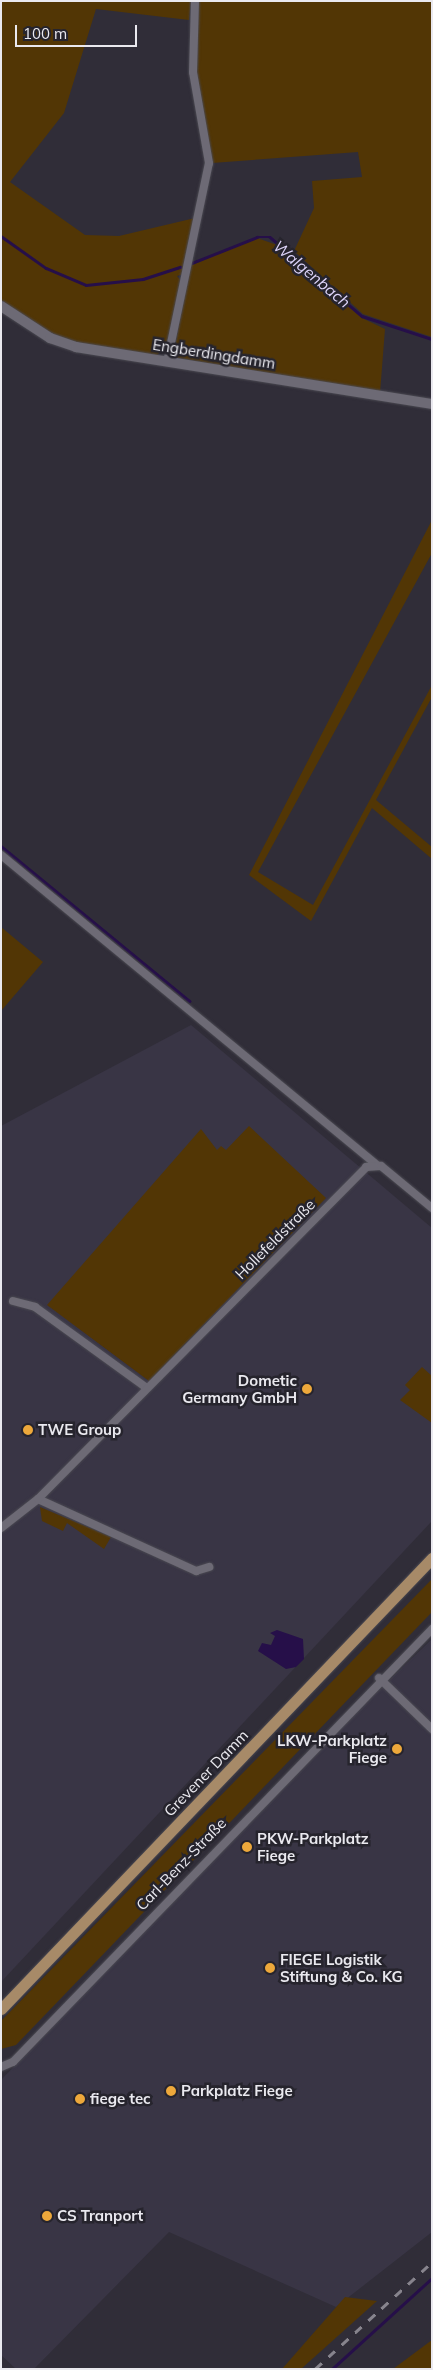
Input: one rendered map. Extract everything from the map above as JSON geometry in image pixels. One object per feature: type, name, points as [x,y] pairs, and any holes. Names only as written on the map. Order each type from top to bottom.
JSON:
[{"type":"main road","name":"Grevener Damm","points":[[1,2009],[432,1558]]},
{"type":"street","points":[[167,362],[208,163],[193,72],[195,1]]},
{"type":"street","name":"Engberdingdamm","points":[[1,306],[50,338],[76,347],[432,404]]},
{"type":"street","points":[[1,855],[377,1165],[432,1208]]},
{"type":"street","name":"Hollefeldstraße","points":[[1,1528],[38,1500],[363,1170],[377,1165]]},
{"type":"street","points":[[13,1300],[35,1307],[147,1388]]},
{"type":"street","points":[[38,1500],[196,1570],[209,1567]]},
{"type":"street","name":"Carl-Benz-Straße","points":[[1,2067],[13,2062],[379,1678],[432,1629]]},
{"type":"street","points":[[379,1678],[432,1729]]},
{"type":"shaded area","points":[[1,1],[191,1],[189,20],[96,9],[64,113],[10,182],[85,235],[119,236],[195,218],[184,274],[177,276],[182,282],[166,347],[156,356],[76,343],[46,331],[1,300]]},
{"type":"shaded area","points":[[198,1],[432,1],[432,337],[363,314],[294,251],[314,208],[312,181],[362,177],[358,152],[212,163],[195,70]]},
{"type":"shaded area","points":[[257,238],[280,246],[362,318],[385,329],[380,393],[173,357],[190,266]]},
{"type":"shaded area","points":[[432,520],[432,553],[258,872],[313,905],[432,685],[432,697],[376,800],[432,847],[432,859],[372,808],[311,921],[249,875]]},
{"type":"shaded area","points":[[1,927],[43,962],[1,1011]]},
{"type":"shaded area","points":[[191,1025],[432,1228],[432,1521],[1,1982],[1,1126]]},
{"type":"shaded area","points":[[249,1126],[326,1198],[149,1381],[47,1305],[201,1129],[217,1150],[221,1146],[226,1150]]},
{"type":"shaded area","points":[[422,1367],[432,1376],[432,1423],[400,1400],[410,1390],[405,1385]]},
{"type":"shaded area","points":[[40,1507],[111,1537],[104,1549],[67,1523],[63,1531],[42,1521]]},
{"type":"shaded area","points":[[432,1579],[432,1612],[16,2045],[1,2049],[1,2021]]},
{"type":"shaded area","points":[[277,1630],[303,1639],[304,1659],[296,1667],[286,1669],[258,1651],[262,1643],[271,1645],[275,1636],[270,1633]]},
{"type":"shaded area","points":[[432,1639],[432,2232],[336,2307],[169,2232],[34,2369],[16,2369],[1,2355],[1,2080],[352,1716]]},
{"type":"shaded area","points":[[345,2297],[377,2301],[301,2369],[282,2369]]},
{"type":"shaded area","points":[[432,2340],[432,2369],[393,2369]]},
{"type":"waterway","name":"Walgenbach","points":[[1,236],[46,268],[86,285],[143,279],[180,267]]},
{"type":"waterway","name":"Walgenbach","points":[[192,263],[257,237],[270,237],[362,316],[432,339]]},
{"type":"waterway","points":[[1,846],[190,1001]]},
{"type":"waterway","points":[[332,2369],[432,2278]]},
{"type":"railway","points":[[315,2369],[432,2262]]},
{"type":"place","name":"Dometic Germany GmbH","points":[[307,1389]]},
{"type":"place","name":"TWE Group","points":[[28,1430]]},
{"type":"place","name":"LKW-Parkplatz Fiege","points":[[397,1749]]},
{"type":"place","name":"PKW-Parkplatz Fiege","points":[[247,1847]]},
{"type":"place","name":"FIEGE Logistik Stiftung & Co. KG","points":[[270,1968]]},
{"type":"place","name":"Parkplatz Fiege","points":[[171,2091]]},
{"type":"place","name":"fiege tec","points":[[80,2099]]},
{"type":"place","name":"CS Tranport","points":[[47,2216]]}]
